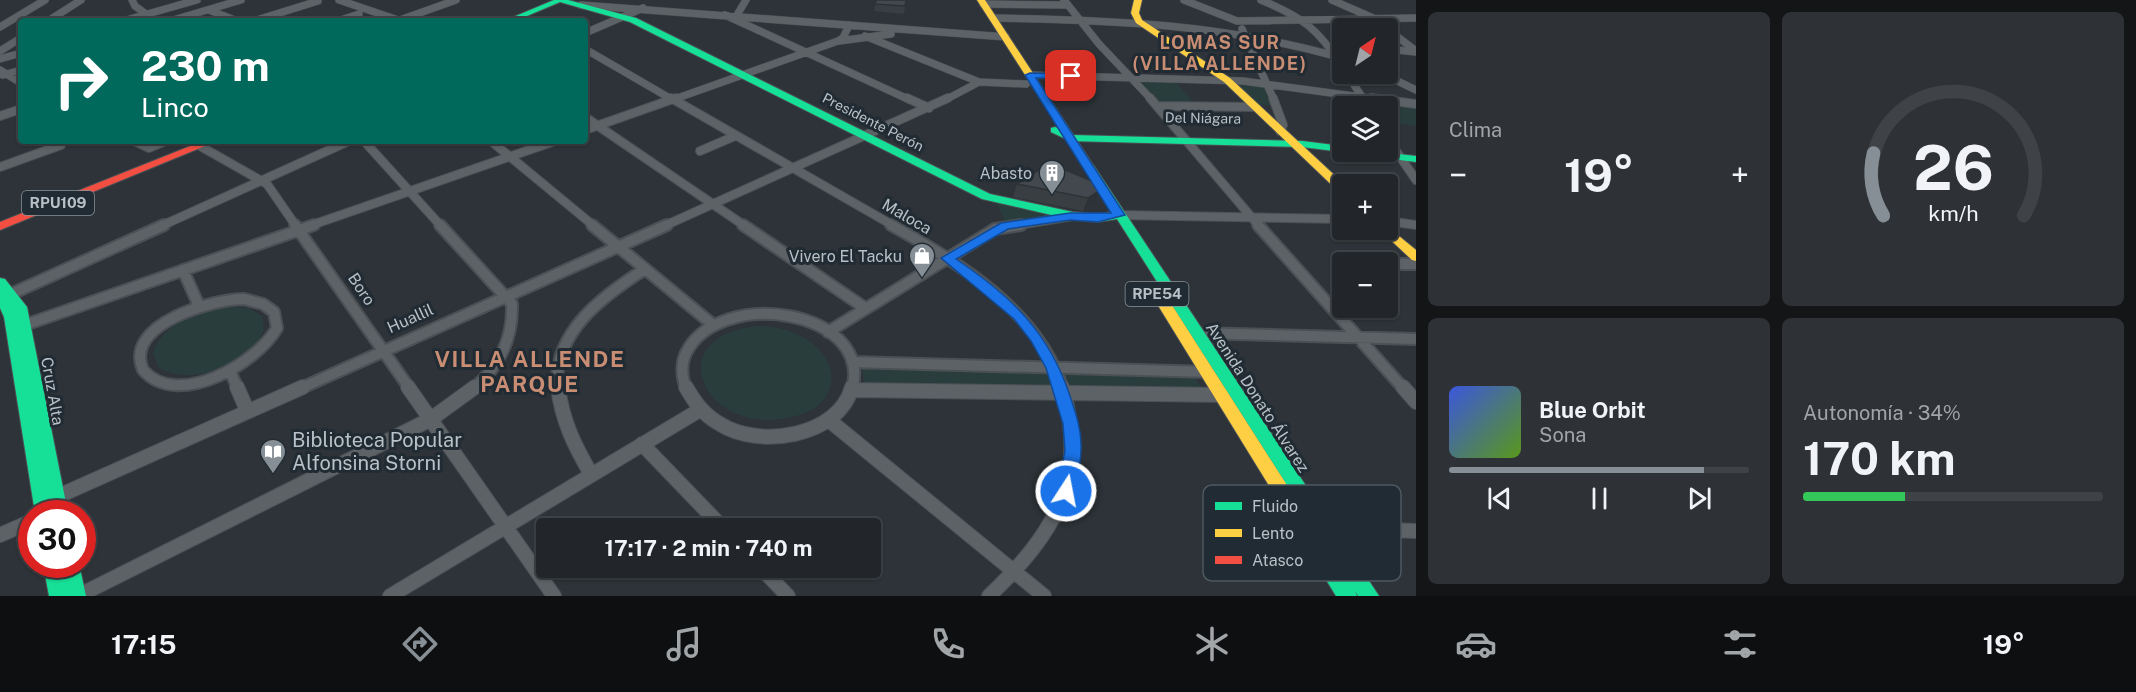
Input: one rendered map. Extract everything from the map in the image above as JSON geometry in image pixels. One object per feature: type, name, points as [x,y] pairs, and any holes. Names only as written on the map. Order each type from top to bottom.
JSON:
[{"type":"main road","points":[[515,18],[560,0]]},
{"type":"main road","name":"Presidente Perón","points":[[560,0],[624,16],[986,197],[1073,216],[1114,216]]},
{"type":"main road","points":[[1137,0],[1135,13],[1139,21],[1227,80],[1332,180]]},
{"type":"main road","name":"RPE54","points":[[980,1],[993,18],[998,38]]},
{"type":"main road","name":"RPE54","points":[[980,1],[998,38],[1028,80],[1114,216]]},
{"type":"main road","name":"Del Niágara","points":[[1063,134],[1185,138],[1286,137],[1332,143]]},
{"type":"main road","name":"Del Niágara","points":[[1286,137],[1332,147]]},
{"type":"main road","name":"RPU109","points":[[0,226],[204,144]]},
{"type":"main road","points":[[1398,154],[1416,155]]},
{"type":"main road","points":[[1398,155],[1416,159]]},
{"type":"main road","name":"Avenida Donato Álvarez","points":[[1114,216],[1196,333],[1296,485]]},
{"type":"main road","name":"Avenida Donato Álvarez","points":[[1114,216],[1277,485]]},
{"type":"main road","points":[[1397,240],[1416,257]]},
{"type":"main road","name":"Cruz Alta","points":[[0,282],[9,308],[19,327],[50,500]]},
{"type":"main road","points":[[55,578],[58,596]]},
{"type":"main road","points":[[72,578],[77,596]]},
{"type":"main road","name":"Avenida Donato Álvarez","points":[[1338,581],[1347,596]]},
{"type":"main road","name":"Avenida Donato Álvarez","points":[[1359,581],[1369,596]]},
{"type":"street","points":[[0,27],[45,0]]},
{"type":"street","points":[[53,18],[81,0]]},
{"type":"street","points":[[132,0],[135,6],[146,14]]},
{"type":"street","points":[[133,18],[197,0]]},
{"type":"street","points":[[181,18],[241,0]]},
{"type":"street","points":[[408,18],[456,0]]},
{"type":"street","points":[[736,15],[746,0]]},
{"type":"street","points":[[1184,0],[1237,21],[1332,19]]},
{"type":"street","points":[[1193,3],[1200,0]]},
{"type":"street","points":[[1261,0],[1305,20],[1332,42]]},
{"type":"street","points":[[1332,0],[1373,18]]},
{"type":"street","points":[[264,18],[318,1]]},
{"type":"street","points":[[346,1],[392,18]]},
{"type":"street","points":[[980,1],[1066,2],[1099,44],[1158,106],[1251,217],[1416,402]]},
{"type":"street","points":[[581,5],[724,14],[998,38]]},
{"type":"street","points":[[588,32],[643,8]]},
{"type":"street","points":[[209,10],[229,18]]},
{"type":"street","points":[[60,14],[62,18]]},
{"type":"street","points":[[347,18],[359,14]]},
{"type":"street","points":[[724,14],[731,20],[929,108]]},
{"type":"street","points":[[0,21],[18,16]]},
{"type":"street","points":[[993,18],[1139,21],[1194,25],[1244,33],[1332,55]]},
{"type":"street","points":[[1398,18],[1416,18]]},
{"type":"street","points":[[1237,21],[1268,84],[1286,137]]},
{"type":"street","points":[[838,41],[843,38],[849,25]]},
{"type":"street","points":[[860,26],[895,33]]},
{"type":"street","points":[[860,26],[865,36],[979,82],[1132,77],[1227,80],[1360,96]]},
{"type":"street","points":[[588,129],[838,41],[895,33],[998,38]]},
{"type":"street","points":[[1398,37],[1416,51]]},
{"type":"street","points":[[0,55],[18,40]]},
{"type":"street","points":[[1398,50],[1416,51]]},
{"type":"street","name":"Maloca","points":[[588,51],[947,258],[974,277],[1019,316],[1037,338],[1064,394],[1071,424],[1073,451],[1066,491],[1042,538],[1015,572],[989,596]]},
{"type":"street","points":[[0,55],[18,52]]},
{"type":"street","points":[[2,73],[18,70]]},
{"type":"street","points":[[2,73],[18,81]]},
{"type":"street","points":[[1398,81],[1416,90]]},
{"type":"street","name":"Huallil","points":[[67,500],[247,410],[929,108],[979,82]]},
{"type":"street","points":[[1353,84],[1360,96]]},
{"type":"street","points":[[1398,101],[1416,104]]},
{"type":"street","points":[[1158,106],[1254,107]]},
{"type":"street","points":[[0,116],[18,110]]},
{"type":"street","points":[[588,119],[865,308]]},
{"type":"street","points":[[700,151],[735,136]]},
{"type":"street","points":[[139,144],[146,148],[160,144]]},
{"type":"street","points":[[164,144],[175,156]]},
{"type":"street","name":"Boro","points":[[208,144],[262,180],[300,229],[381,350],[554,596]]},
{"type":"street","points":[[4,296],[342,144]]},
{"type":"street","points":[[77,596],[431,419],[469,393],[502,358],[513,324],[512,304],[412,191],[367,144]]},
{"type":"street","points":[[495,144],[712,324]]},
{"type":"street","points":[[19,327],[547,144]]},
{"type":"street","points":[[0,167],[61,145]]},
{"type":"street","points":[[1398,158],[1416,180]]},
{"type":"street","points":[[828,332],[1000,227],[1073,216]]},
{"type":"street","points":[[1114,216],[1332,219]]},
{"type":"street","points":[[1398,222],[1416,225]]},
{"type":"street","points":[[1398,264],[1416,264]]},
{"type":"street","points":[[591,474],[575,451],[565,430],[557,401],[559,367],[570,337],[593,305],[615,286],[645,269]]},
{"type":"street","points":[[183,270],[199,306]]},
{"type":"street","points":[[223,300],[250,300],[265,304],[277,316],[277,328],[265,348],[230,371],[193,382],[170,383],[152,378],[142,368],[143,347],[154,333],[171,320],[199,306],[223,300]]},
{"type":"street","points":[[762,312],[798,317],[828,332],[847,351],[852,362],[855,376],[854,390],[845,406],[830,421],[800,433],[765,436],[741,432],[719,424],[698,411],[681,380],[681,363],[686,348],[697,334],[727,317],[762,312]]},
{"type":"street","points":[[1196,333],[1416,339]]},
{"type":"street","points":[[852,362],[1222,372]]},
{"type":"street","points":[[230,371],[247,410]]},
{"type":"street","points":[[854,390],[1238,396]]},
{"type":"street","points":[[390,596],[698,411]]},
{"type":"street","points":[[830,421],[1044,596]]},
{"type":"street","points":[[642,444],[713,518]]},
{"type":"street","points":[[0,535],[18,527]]},
{"type":"street","points":[[1401,531],[1416,531]]},
{"type":"street","points":[[771,578],[788,596]]},
{"type":"shaded area","points":[[1135,78],[1174,80],[1196,105],[1160,105]]},
{"type":"shaded area","points":[[1231,81],[1266,84],[1275,106],[1255,105]]},
{"type":"shaded area","points":[[1398,103],[1416,106],[1416,126],[1398,123]]},
{"type":"shaded area","points":[[995,200],[1062,216],[1005,221]]},
{"type":"shaded area","points":[[225,306],[248,308],[262,316],[264,330],[246,354],[218,370],[202,374],[171,373],[158,367],[153,353],[164,334],[182,320]]},
{"type":"shaded area","points":[[759,326],[786,330],[808,340],[822,354],[830,370],[831,386],[823,401],[807,412],[781,419],[753,418],[729,410],[712,397],[703,380],[702,362],[710,345],[729,333]]},
{"type":"shaded area","points":[[862,367],[1049,372],[1056,390],[864,383]]},
{"type":"shaded area","points":[[1063,370],[1193,374],[1203,391],[1073,392]]},
{"type":"building","points":[[876,0],[906,0],[905,6],[875,4]]},
{"type":"building","points":[[1049,163],[1092,181],[1099,191],[1088,198],[1017,184]]},
{"type":"traffic: fast","points":[[560,0],[633,20],[986,197],[1073,216],[1098,218],[1119,215]]},
{"type":"traffic: fast","points":[[515,18],[560,0]]},
{"type":"traffic: fast","points":[[1055,130],[1070,138],[1302,144],[1332,148]]},
{"type":"traffic: fast","points":[[1398,157],[1416,159]]},
{"type":"traffic: fast","points":[[1090,168],[1297,485]]},
{"type":"traffic: fast","points":[[0,282],[20,307],[57,500]]},
{"type":"traffic: fast","points":[[0,294],[11,317],[42,500]]},
{"type":"traffic: fast","points":[[56,578],[59,596]]},
{"type":"traffic: fast","points":[[72,578],[76,596]]},
{"type":"traffic: fast","points":[[1338,581],[1347,596]]},
{"type":"traffic: fast","points":[[1359,581],[1369,596]]},
{"type":"traffic: slow","points":[[981,0],[1090,168]]},
{"type":"traffic: slow","points":[[1138,0],[1135,13],[1139,21],[1227,80],[1332,180]]},
{"type":"traffic: slow","points":[[1397,240],[1416,257]]},
{"type":"traffic: slow","points":[[1158,294],[1278,485]]},
{"type":"traffic: jam","points":[[0,226],[205,144]]},
{"type":"place","name":"Abasto","points":[[1052,196]]},
{"type":"place","name":"Vivero El Tacku","points":[[922,279]]},
{"type":"place","name":"Biblioteca Popular Alfonsina Storni","points":[[273,475]]},
{"type":"district","name":"LOMAS SUR (VILLA ALLENDE)","points":[[1220,53]]},
{"type":"district","name":"VILLA ALLENDE PARQUE","points":[[530,372]]},
{"type":"route","points":[[1066,491],[1073,451],[1071,424],[1064,394],[1053,368],[1037,338],[1019,316],[974,277],[947,258],[1005,226],[1070,216],[1098,218],[1119,215],[1030,75],[1071,76]]}]
